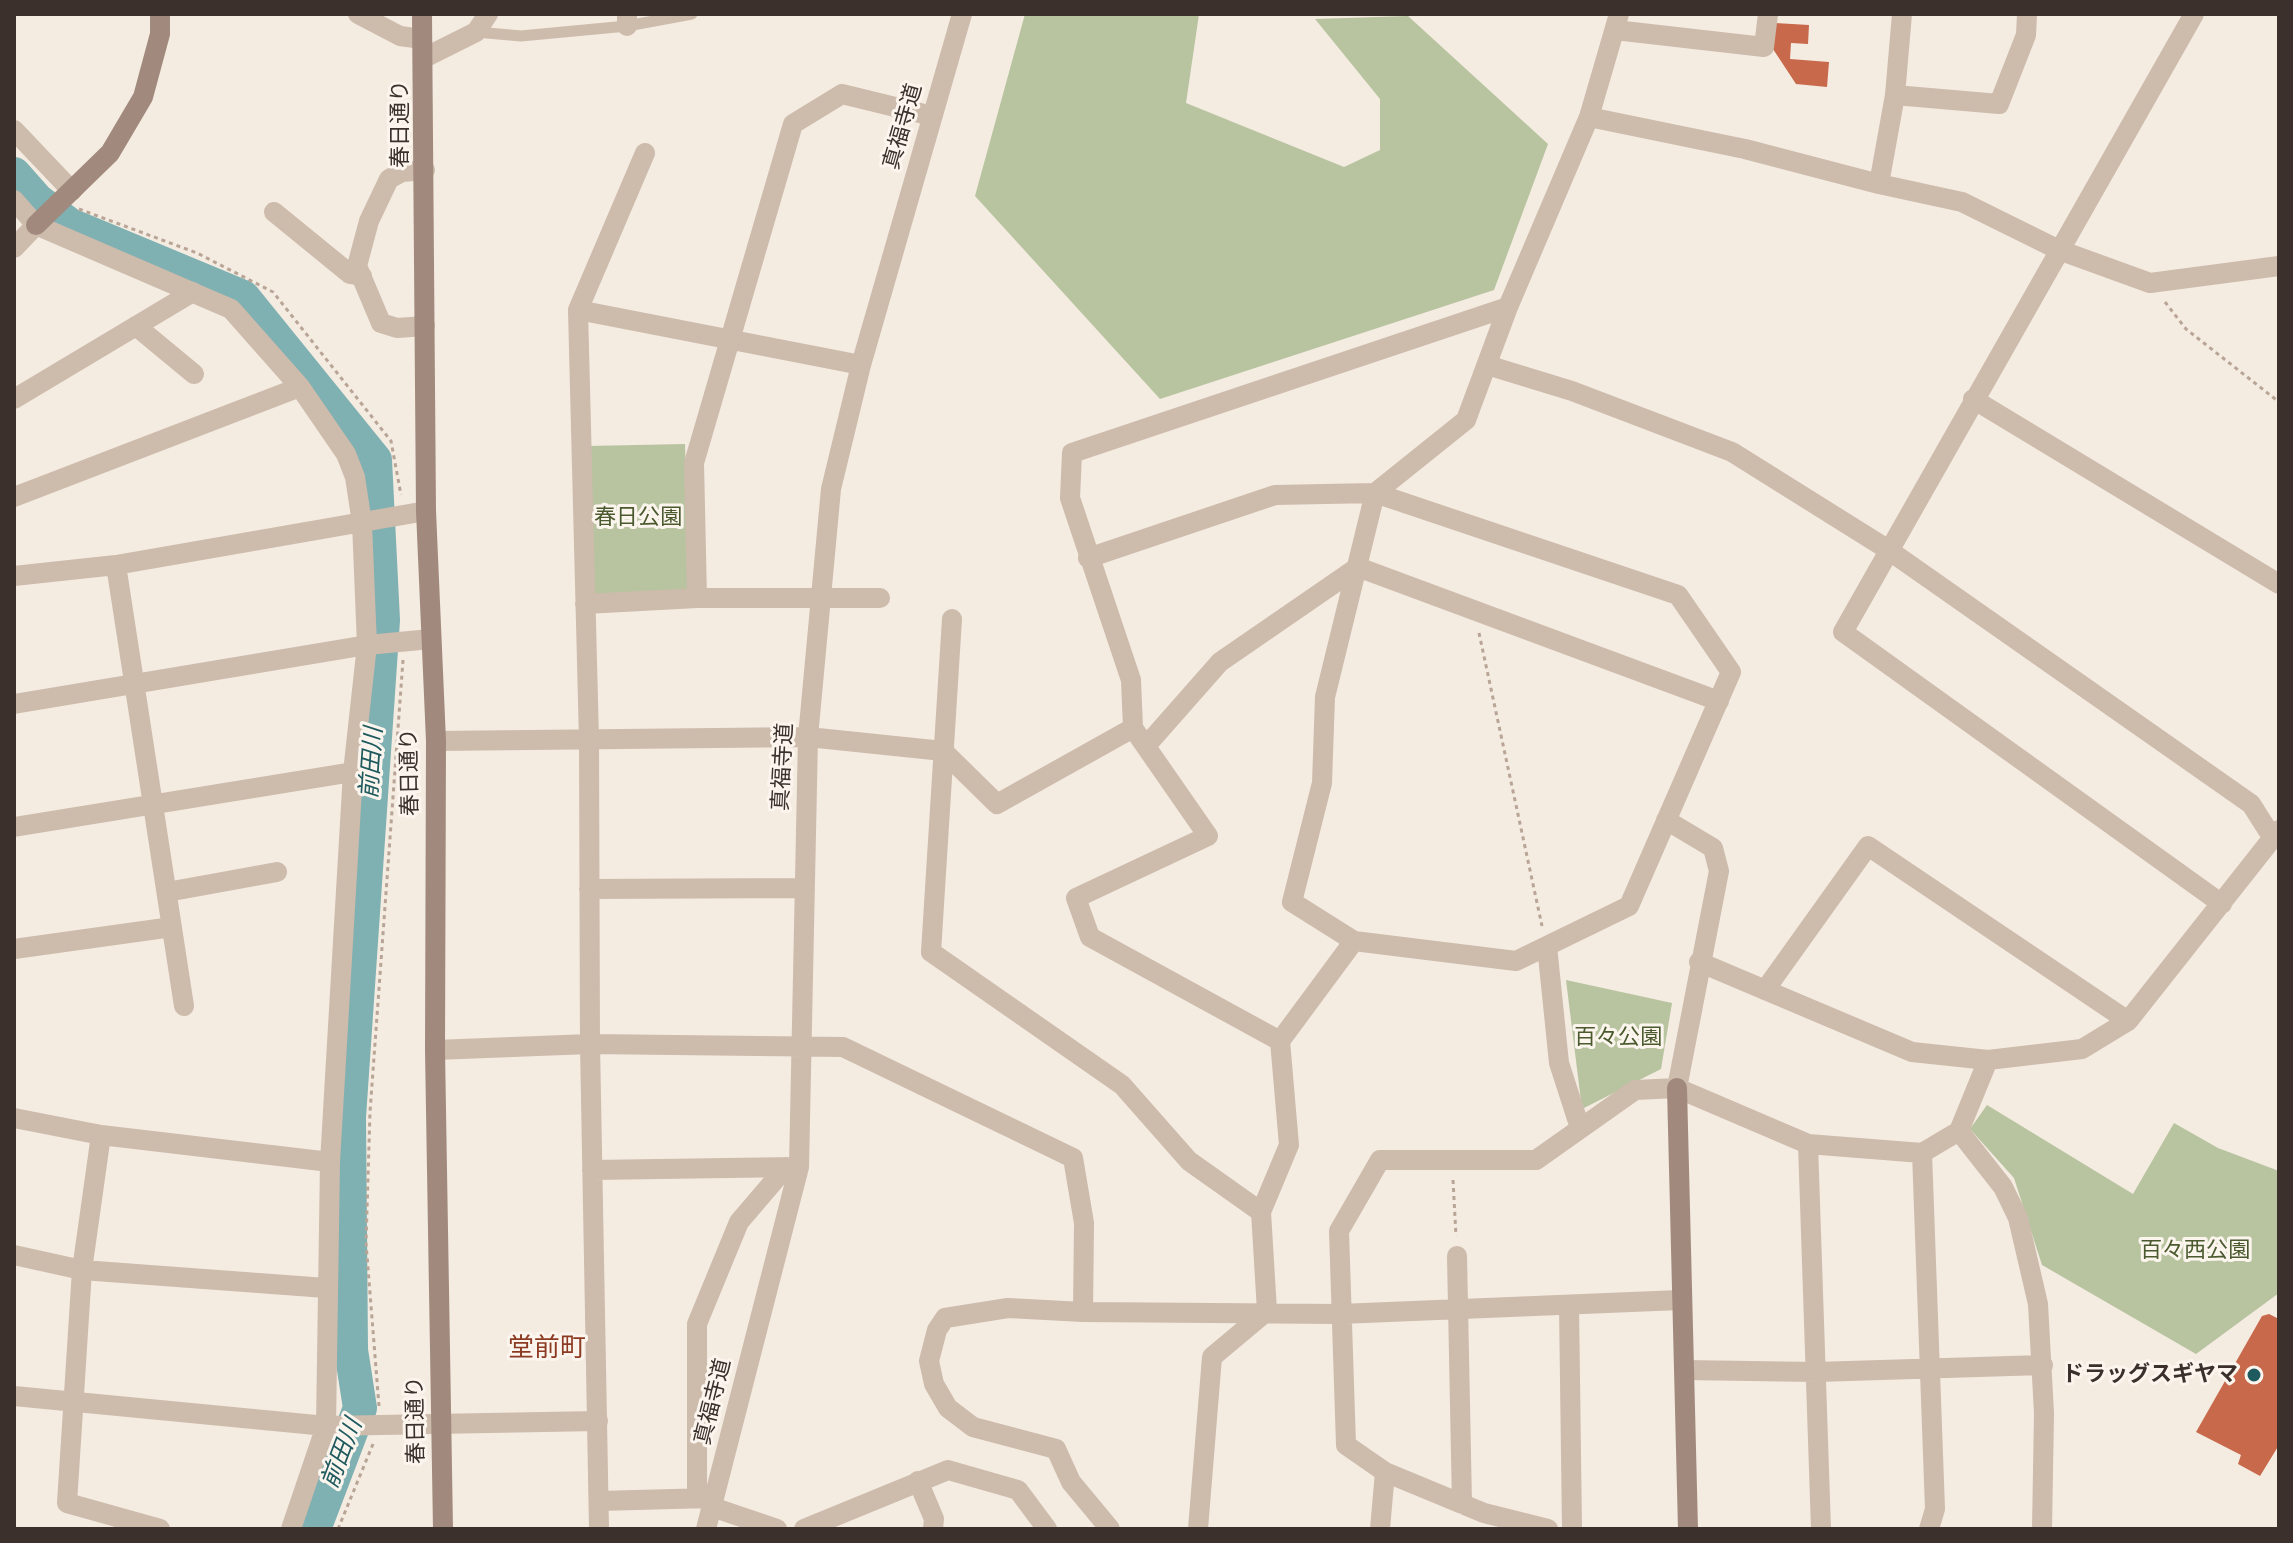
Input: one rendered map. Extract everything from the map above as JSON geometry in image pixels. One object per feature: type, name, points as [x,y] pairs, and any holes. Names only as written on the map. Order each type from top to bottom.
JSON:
[{"type":"street","points":[[14,248],[110,153],[143,97],[160,34],[160,14]]},
{"type":"street","points":[[358,14],[423,48],[476,32],[488,14]]},
{"type":"street","name":"春日通り","points":[[422,14],[426,511],[436,741],[435,1050],[443,1529]]},
{"type":"street","name":"真福寺道","points":[[706,1529],[708,1501],[792,1167],[799,1045],[808,737],[831,489],[861,365],[962,14]]},
{"type":"street","points":[[1088,558],[1275,495],[1375,493],[1678,595],[1731,672],[1629,906],[1516,961],[1354,941],[1292,902],[1322,783],[1325,697],[1375,493],[1466,420],[1508,307],[1589,117],[1617,22],[1764,47],[1768,14]]},
{"type":"street","points":[[1879,184],[1895,95],[1902,14]]},
{"type":"street","points":[[1895,95],[1999,104],[2026,35],[2027,14]]},
{"type":"street","points":[[2194,14],[1887,549],[1843,632],[2222,904]]},
{"type":"street","points":[[697,598],[694,463],[793,124],[842,94],[932,116]]},
{"type":"street","points":[[1589,117],[1745,149],[1962,202],[2059,250],[2150,283],[2279,266]]},
{"type":"street","points":[[14,130],[66,196]]},
{"type":"street","points":[[599,1529],[590,1044],[589,740],[578,310],[645,153]]},
{"type":"street","points":[[425,170],[402,172],[389,179],[369,221],[357,266],[381,323],[397,328],[425,326]]},
{"type":"street","points":[[14,200],[36,225],[231,309],[300,387],[346,454],[355,477],[362,523],[367,645],[353,772],[330,1162],[326,1426],[291,1529]]},
{"type":"street","points":[[274,212],[350,274],[362,276]]},
{"type":"street","points":[[14,399],[193,292]]},
{"type":"street","points":[[1280,1041],[1090,937],[1076,898],[1208,836],[1133,728],[1131,680],[1070,498],[1072,453],[1508,307]]},
{"type":"street","points":[[578,310],[861,365]]},
{"type":"street","points":[[136,326],[194,374]]},
{"type":"street","points":[[1487,365],[1572,391],[1732,452],[1887,549],[2251,804],[2276,834],[2128,1021],[2082,1049],[1988,1060],[1912,1052],[1699,962]]},
{"type":"street","points":[[14,497],[300,387]]},
{"type":"street","points":[[1973,399],[2279,584]]},
{"type":"street","points":[[14,576],[116,565],[426,511]]},
{"type":"street","points":[[116,565],[184,1006]]},
{"type":"street","points":[[1358,567],[1719,701]]},
{"type":"street","points":[[1146,746],[1220,662],[1358,567]]},
{"type":"street","points":[[585,604],[823,595],[880,598]]},
{"type":"street","points":[[952,619],[931,952],[1122,1085],[1189,1161],[1261,1212]]},
{"type":"street","points":[[14,704],[367,645],[431,639]]},
{"type":"street","points":[[436,741],[808,737],[943,751],[997,804],[1133,728]]},
{"type":"street","points":[[14,827],[353,772]]},
{"type":"street","points":[[1666,820],[1713,848],[1719,871],[1677,1088],[1688,1529]]},
{"type":"street","points":[[1765,990],[1868,846],[2128,1021]]},
{"type":"street","points":[[167,892],[277,872]]},
{"type":"street","points":[[589,889],[804,888]]},
{"type":"street","points":[[14,949],[172,927]]},
{"type":"street","points":[[1267,1311],[1261,1212],[1289,1145],[1280,1041],[1354,941]]},
{"type":"street","points":[[1547,946],[1559,1063],[1580,1128]]},
{"type":"street","points":[[435,1050],[590,1044],[843,1047],[1073,1158],[1084,1223],[1083,1312]]},
{"type":"street","points":[[1548,1529],[1484,1521],[1462,1504],[1385,1472],[1346,1445],[1339,1231],[1380,1160],[1536,1160],[1635,1090],[1677,1088],[1808,1144],[1922,1153],[1959,1131],[1988,1060]]},
{"type":"street","points":[[14,1118],[101,1135],[330,1162]]},
{"type":"street","points":[[1959,1131],[2003,1187],[2018,1218],[2038,1304],[2043,1365],[2042,1529]]},
{"type":"street","points":[[101,1135],[82,1270],[67,1503],[160,1529]]},
{"type":"street","points":[[1808,1144],[1821,1529]]},
{"type":"street","points":[[1922,1153],[1935,1509],[1929,1529]]},
{"type":"street","points":[[592,1170],[792,1167]]},
{"type":"street","points":[[708,1501],[697,1324],[739,1222],[792,1167]]},
{"type":"street","points":[[14,1255],[82,1270],[326,1288]]},
{"type":"street","points":[[1457,1256],[1462,1504]]},
{"type":"street","points":[[1110,1529],[1071,1482],[1056,1449],[973,1427],[948,1408],[934,1384],[929,1361],[937,1330],[945,1318],[1008,1308],[1083,1312],[1267,1311],[1340,1314],[1680,1300]]},
{"type":"street","points":[[1569,1305],[1572,1529]]},
{"type":"street","points":[[1198,1529],[1212,1357],[1267,1311]]},
{"type":"street","points":[[1684,1370],[1816,1372],[2043,1365]]},
{"type":"street","points":[[14,1396],[326,1426],[598,1421]]},
{"type":"street","points":[[804,1529],[948,1470],[1012,1487],[1047,1529]]},
{"type":"street","points":[[1380,1529],[1385,1472]]},
{"type":"street","points":[[918,1481],[934,1519],[933,1529]]},
{"type":"street","points":[[599,1501],[708,1501],[777,1529]]},
{"type":"lane","points":[[476,32],[521,36],[692,14]]},
{"type":"path","points":[[2150,283],[2186,329],[2279,402]]},
{"type":"path","points":[[1474,609],[1547,946]]},
{"type":"path","points":[[338,1529],[381,1424],[366,1243],[370,1112],[404,640]]},
{"type":"path","points":[[1452,1160],[1457,1256]]},
{"type":"green space","points":[[1025,14],[1199,14],[1186,103],[1344,167],[1380,150],[1380,99],[1315,19],[1408,16],[1548,144],[1494,290],[1160,399],[975,196]]},
{"type":"green space","name":"春日公園","points":[[685,444],[689,590],[591,595],[588,446]]},
{"type":"green space","name":"百々公園","points":[[1566,980],[1672,1003],[1661,1069],[1582,1109]]},
{"type":"green space","name":"百々西公園","points":[[1987,1105],[2133,1194],[2174,1123],[2218,1148],[2279,1171],[2279,1293],[2196,1354],[2042,1265],[2014,1178],[1970,1129]]},
{"type":"building","points":[[1775,23],[1809,25],[1808,44],[1791,43],[1790,59],[1829,62],[1827,87],[1796,84],[1773,49]]},
{"type":"building","name":"ドラッグスギヤマ","points":[[2269,1314],[2279,1319],[2279,1445],[2260,1476],[2238,1464],[2241,1455],[2196,1432],[2262,1316]]},
{"type":"waterway","name":"前田川","points":[[14,174],[37,200],[70,225],[243,297],[375,460],[383,620],[349,1117],[351,1350],[360,1408],[314,1529]]},
{"type":"place","name":"ドラッグスギヤマ","points":[[2254,1375]]},
{"type":"district","name":"堂前町","points":[[547,1349]]}]
